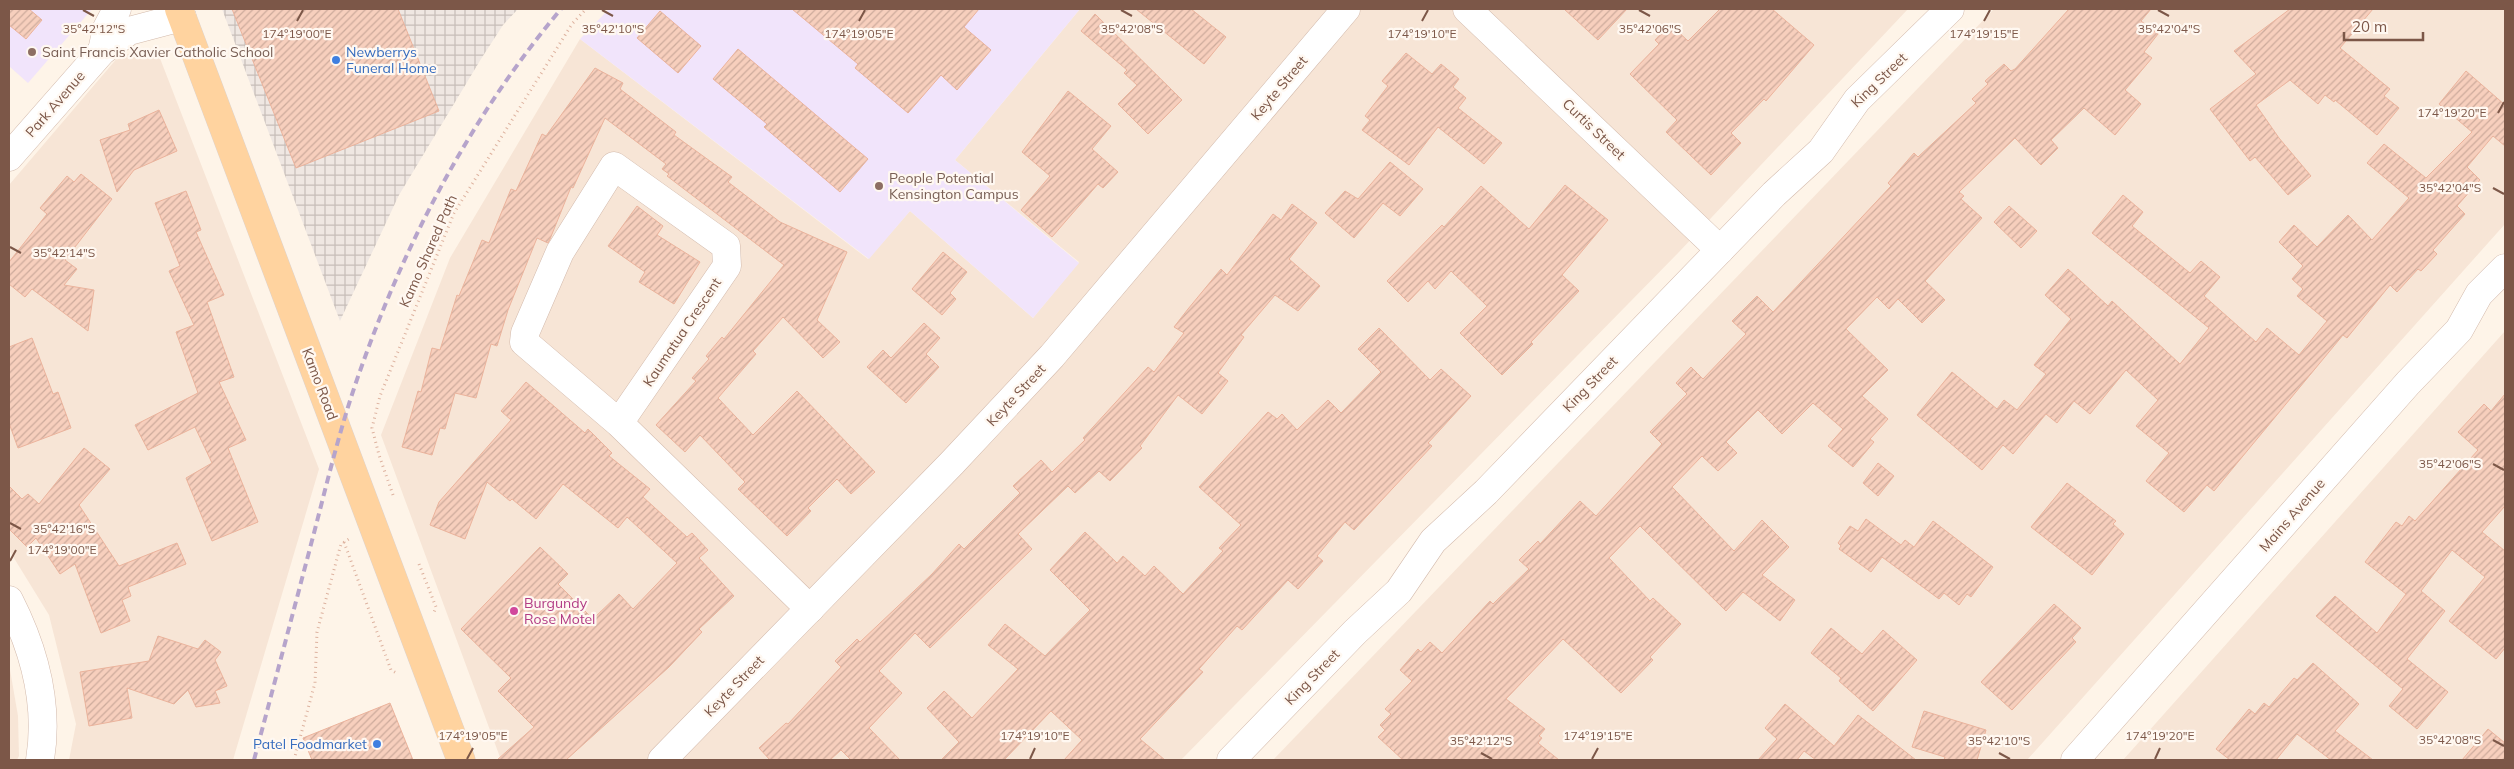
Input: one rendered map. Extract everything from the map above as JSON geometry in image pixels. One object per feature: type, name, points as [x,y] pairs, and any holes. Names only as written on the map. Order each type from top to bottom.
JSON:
[{"type":"main road","name":"Kamo Road","points":[[180,13],[461,760]]},
{"type":"street","name":"Park Avenue","points":[[102,51],[107,28],[117,9]]},
{"type":"street","name":"Keyte Street","points":[[662,760],[952,463],[1052,356],[1346,9]]},
{"type":"street","name":"Curtis Street","points":[[1467,9],[1720,250]]},
{"type":"street","name":"King Street","points":[[1231,760],[1355,632],[1399,592],[1433,541],[1486,492],[1720,250],[1820,151],[1857,100],[1950,9]]},
{"type":"street","name":"Park Avenue","points":[[9,157],[102,51],[129,31],[180,13]]},
{"type":"street","name":"Kaumatua Crescent","points":[[619,423],[727,266],[726,246],[614,166],[560,252],[525,333],[524,342],[619,423],[810,609]]},
{"type":"street","name":"Mains Avenue","points":[[2075,760],[2408,383],[2459,330],[2479,294],[2505,268]]},
{"type":"street","points":[[9,600],[29,642],[38,679],[41,720],[40,760]]},
{"type":"path","name":"Kamo Shared Path","points":[[395,501],[372,428],[380,396],[421,290],[454,213],[572,24],[586,9]]},
{"type":"path","points":[[294,760],[315,683],[317,632],[341,544],[355,535]]},
{"type":"path","points":[[344,542],[392,670],[403,677]]},
{"type":"shaded area","name":"Saint Francis Xavier Catholic School","points":[[9,9],[92,9],[28,83],[9,66]]},
{"type":"shaded area","points":[[222,9],[518,9],[503,25],[481,59],[399,195],[340,321]]},
{"type":"shaded area","name":"People Potential Kensington Campus","points":[[609,9],[1080,9],[955,160],[1079,263],[1033,318],[910,211],[869,259],[580,39]]},
{"type":"shaded area","points":[[1080,9],[1908,9],[1679,252],[1181,760],[501,760],[381,435],[450,258],[580,39],[868,259],[910,211],[1033,318],[1079,262],[955,160]]},
{"type":"shaded area","points":[[1994,9],[2505,9],[2505,224],[2027,760],[1273,760]]},
{"type":"shaded area","points":[[156,48],[319,469],[233,760],[69,760],[76,724],[49,615],[9,550],[9,185],[119,56]]},
{"type":"shaded area","points":[[2505,331],[2505,760],[2123,760]]},
{"type":"shaded area","points":[[9,664],[18,716],[19,756],[17,760],[9,760]]},
{"type":"building","points":[[9,9],[29,9],[42,20],[26,39],[9,25]]},
{"type":"building","name":"Newberrys Funeral Home","points":[[232,9],[398,9],[439,111],[296,168]]},
{"type":"building","points":[[792,9],[979,9],[964,27],[991,50],[957,90],[941,75],[908,113],[855,68],[858,64]]},
{"type":"building","points":[[1136,9],[1191,9],[1226,37],[1204,64]]},
{"type":"building","points":[[1564,9],[1627,9],[1598,40]]},
{"type":"building","points":[[1720,9],[1772,9],[1814,45],[1766,101],[1764,99],[1731,133],[1741,143],[1711,175],[1666,132],[1677,120],[1630,74],[1659,44],[1655,40],[1670,24],[1688,41]]},
{"type":"building","points":[[2069,9],[2151,9],[2141,21],[2158,34],[2144,52],[2152,58],[2125,90],[2141,104],[2115,135],[2084,108],[2051,140],[2058,148],[2041,165],[2015,138],[1959,192],[1964,196],[1961,199],[1982,218],[1925,281],[1945,300],[1922,323],[1898,299],[1889,309],[1877,297],[1846,329],[1888,370],[1862,396],[1888,419],[1870,439],[1874,442],[1853,467],[1828,446],[1843,429],[1813,403],[1782,434],[1758,410],[1726,442],[1737,453],[1718,471],[1702,456],[1672,487],[1734,551],[1762,520],[1789,547],[1762,575],[1795,600],[1780,621],[1743,592],[1726,611],[1640,526],[1609,558],[1650,601],[1653,598],[1681,624],[1650,657],[1653,660],[1621,693],[1563,639],[1506,699],[1545,729],[1539,736],[1542,738],[1538,743],[1559,760],[1403,760],[1378,737],[1385,730],[1380,725],[1391,714],[1385,709],[1412,681],[1400,670],[1418,649],[1421,652],[1430,642],[1442,653],[1490,601],[1493,604],[1529,569],[1519,560],[1538,541],[1540,544],[1580,501],[1596,516],[1662,444],[1650,432],[1687,394],[1676,383],[1691,367],[1703,379],[1746,334],[1732,321],[1757,296],[1773,312],[1891,186],[1888,183],[1914,153],[1918,157],[1976,103],[1972,99],[1988,84],[1985,81],[2004,64],[2011,71],[2015,69]]},
{"type":"building","points":[[2290,9],[2373,9],[2340,48],[2390,89],[2384,96],[2399,108],[2377,135],[2335,100],[2334,102],[2325,95],[2318,104],[2290,80],[2256,105],[2279,138],[2311,176],[2288,195],[2255,157],[2250,161],[2210,109],[2256,74],[2234,51]]},
{"type":"building","points":[[660,11],[701,46],[678,73],[637,38]]},
{"type":"building","points":[[1095,14],[1182,100],[1148,134],[1118,104],[1137,85],[1124,73],[1127,70],[1081,31]]},
{"type":"building","points":[[738,49],[868,159],[840,192],[764,127],[767,124],[713,79]]},
{"type":"building","points":[[1406,53],[1432,74],[1441,64],[1459,79],[1453,87],[1466,98],[1458,108],[1502,143],[1484,164],[1438,127],[1409,165],[1362,130],[1370,120],[1365,116],[1388,86],[1382,81]]},
{"type":"building","points":[[595,68],[623,83],[620,89],[676,132],[674,135],[732,177],[728,182],[780,222],[847,252],[817,320],[840,342],[823,358],[783,317],[753,351],[756,354],[718,398],[753,435],[797,391],[875,472],[851,494],[837,479],[808,508],[811,511],[787,536],[738,489],[745,482],[700,435],[685,452],[656,425],[696,381],[692,378],[709,359],[706,356],[722,337],[724,339],[784,265],[667,176],[669,174],[662,169],[666,164],[605,118],[573,188],[571,187],[548,243],[537,238],[508,310],[497,346],[491,344],[476,398],[455,393],[445,429],[440,428],[432,455],[402,447],[418,391],[421,392],[432,348],[440,350],[457,295],[459,296],[482,240],[489,243],[511,189],[516,191],[542,134],[546,136]]},
{"type":"building","points":[[2466,71],[2505,105],[2505,146],[2493,136],[2467,167],[2480,180],[2457,206],[2465,214],[2433,250],[2437,254],[2421,271],[2418,269],[2397,292],[2390,285],[2347,338],[2343,335],[2214,491],[2207,485],[2184,512],[2146,481],[2169,453],[2136,426],[2158,400],[2126,370],[2090,414],[2074,401],[2057,423],[2046,414],[2013,454],[2003,445],[1982,470],[1917,415],[1952,372],[1997,409],[2004,400],[2017,410],[2046,374],[2034,365],[2071,319],[2045,295],[2068,269],[2108,306],[2112,301],[2180,364],[2209,328],[2092,233],[2123,195],[2143,212],[2132,226],[2190,273],[2201,261],[2220,277],[2204,296],[2256,342],[2267,328],[2299,355],[2327,321],[2297,296],[2303,289],[2292,279],[2303,266],[2279,242],[2294,225],[2317,247],[2348,215],[2372,240],[2409,198],[2367,163],[2384,144],[2426,178],[2472,132],[2439,104]]},
{"type":"building","points":[[1068,91],[1111,126],[1092,149],[1118,172],[1103,188],[1098,184],[1052,237],[1021,210],[1050,176],[1022,152]]},
{"type":"building","points":[[159,110],[177,151],[134,170],[117,192],[100,140],[130,130],[128,124]]},
{"type":"building","points":[[1390,162],[1423,189],[1400,216],[1383,203],[1354,238],[1325,213],[1345,191],[1358,199]]},
{"type":"building","points":[[81,174],[112,199],[65,260],[77,269],[64,285],[94,290],[88,331],[32,289],[25,297],[9,284],[9,262],[47,214],[40,208],[67,176],[74,182]]},
{"type":"building","points":[[1565,185],[1608,220],[1562,275],[1579,291],[1531,342],[1533,344],[1502,375],[1460,333],[1487,306],[1451,271],[1435,289],[1428,281],[1408,302],[1387,281],[1442,225],[1444,227],[1481,186],[1529,229]]},
{"type":"building","points":[[186,191],[201,230],[196,232],[224,295],[207,302],[234,377],[219,382],[246,440],[228,448],[258,522],[212,541],[186,478],[212,463],[195,427],[148,450],[135,425],[198,393],[176,332],[194,325],[169,271],[180,266],[155,203]]},
{"type":"building","points":[[1292,204],[1317,223],[1289,259],[1320,286],[1298,311],[1275,295],[1241,335],[1244,337],[1218,373],[1228,381],[1202,414],[1178,395],[1140,446],[1142,448],[1110,481],[1099,471],[1075,493],[1068,486],[1018,534],[1032,549],[930,648],[915,633],[879,671],[902,693],[869,728],[900,760],[851,760],[841,750],[830,760],[770,760],[759,748],[786,723],[788,724],[841,667],[835,661],[857,639],[860,642],[932,574],[959,544],[964,549],[1020,493],[1013,486],[1041,460],[1052,472],[1085,440],[1083,438],[1148,367],[1154,372],[1184,333],[1174,327],[1188,309],[1221,269],[1227,275],[1273,214],[1281,220]]},
{"type":"building","points":[[637,206],[663,226],[657,235],[700,262],[674,304],[639,282],[645,272],[608,246]]},
{"type":"building","points":[[2009,206],[2037,231],[2021,248],[1994,222]]},
{"type":"building","points":[[943,252],[967,272],[950,293],[956,299],[942,315],[912,289]]},
{"type":"building","points":[[924,323],[940,338],[926,354],[939,367],[906,403],[867,367],[883,350],[891,358]]},
{"type":"building","points":[[1379,328],[1430,380],[1441,369],[1471,396],[1428,443],[1432,446],[1354,530],[1345,522],[1317,556],[1323,561],[1298,589],[1288,580],[1242,630],[1237,626],[1199,669],[1203,672],[1140,739],[1165,760],[1064,760],[1082,740],[1051,711],[1004,760],[941,760],[959,742],[927,708],[944,691],[972,718],[1018,669],[988,645],[1005,624],[1045,656],[1090,610],[1050,570],[1085,532],[1117,563],[1123,556],[1145,576],[1154,566],[1183,594],[1223,551],[1219,548],[1241,525],[1199,487],[1268,412],[1277,419],[1282,414],[1297,430],[1328,400],[1341,413],[1381,372],[1358,349]]},
{"type":"building","points":[[32,338],[53,394],[58,392],[71,428],[18,448],[9,423],[9,347]]},
{"type":"building","points":[[526,382],[585,433],[588,429],[612,453],[609,456],[650,489],[643,497],[687,537],[692,533],[708,550],[699,558],[734,596],[699,629],[702,632],[669,667],[566,760],[497,760],[534,727],[498,691],[511,678],[461,629],[540,547],[568,574],[558,584],[593,619],[619,594],[633,609],[677,563],[627,517],[618,528],[563,484],[536,519],[487,482],[465,539],[430,525],[439,502],[511,420],[501,411]]},
{"type":"building","points":[[2505,394],[2505,506],[2482,532],[2505,551],[2505,648],[2496,659],[2449,621],[2485,577],[2452,550],[2421,591],[2445,611],[2407,659],[2448,692],[2417,729],[2389,706],[2403,689],[2316,616],[2335,596],[2377,633],[2406,594],[2365,562],[2396,522],[2402,526],[2409,516],[2415,521],[2478,450],[2458,432],[2484,404],[2491,411]]},
{"type":"building","points":[[84,448],[110,469],[79,505],[119,566],[177,543],[186,564],[128,587],[131,596],[122,600],[130,621],[101,633],[75,564],[60,574],[36,538],[27,547],[9,529],[9,486],[22,499],[28,494],[39,504]]},
{"type":"building","points":[[1878,463],[1894,476],[1878,496],[1863,483]]},
{"type":"building","points":[[2067,483],[2116,521],[2113,524],[2124,534],[2092,575],[2031,527]]},
{"type":"building","points":[[1866,519],[1901,545],[1905,540],[1914,547],[1933,521],[1993,567],[1971,597],[1967,594],[1959,605],[1944,593],[1939,599],[1882,557],[1871,572],[1839,549],[1841,546],[1838,543],[1850,526],[1858,531]]},
{"type":"building","points":[[2054,604],[2081,628],[2072,638],[2076,642],[2012,710],[1981,682]]},
{"type":"building","points":[[1831,628],[1862,654],[1883,630],[1917,660],[1873,711],[1839,681],[1841,678],[1811,653]]},
{"type":"building","points":[[158,636],[198,649],[205,640],[221,652],[215,660],[227,686],[215,691],[220,703],[196,707],[188,690],[174,704],[127,688],[132,718],[89,726],[80,672],[149,661]]},
{"type":"building","points":[[2313,663],[2359,704],[2335,731],[2373,760],[2331,760],[2297,734],[2276,760],[2230,760],[2216,749],[2249,709],[2255,714],[2264,703],[2269,707],[2294,678],[2297,680]]},
{"type":"building","points":[[390,703],[413,760],[312,760],[303,738]]},
{"type":"building","points":[[1785,704],[1834,746],[1858,715],[1916,760],[1816,760],[1804,751],[1797,760],[1758,760],[1777,739],[1765,728]]},
{"type":"building","points":[[1924,711],[1986,730],[1977,760],[1944,760],[1945,757],[1912,747]]},
{"type":"building","points":[[2488,729],[2505,743],[2505,760],[2462,760]]},
{"type":"railway","points":[[254,760],[341,431],[378,322],[420,227],[470,136],[529,50],[561,9]]},
{"type":"place","name":"Saint Francis Xavier Catholic School","points":[[32,52]]},
{"type":"place","name":"Newberrys Funeral Home","points":[[336,60]]},
{"type":"place","name":"People Potential Kensington Campus","points":[[879,186]]},
{"type":"place","name":"Burgundy Rose Motel","points":[[514,611]]},
{"type":"place","name":"Patel Foodmarket","points":[[377,744]]}]
